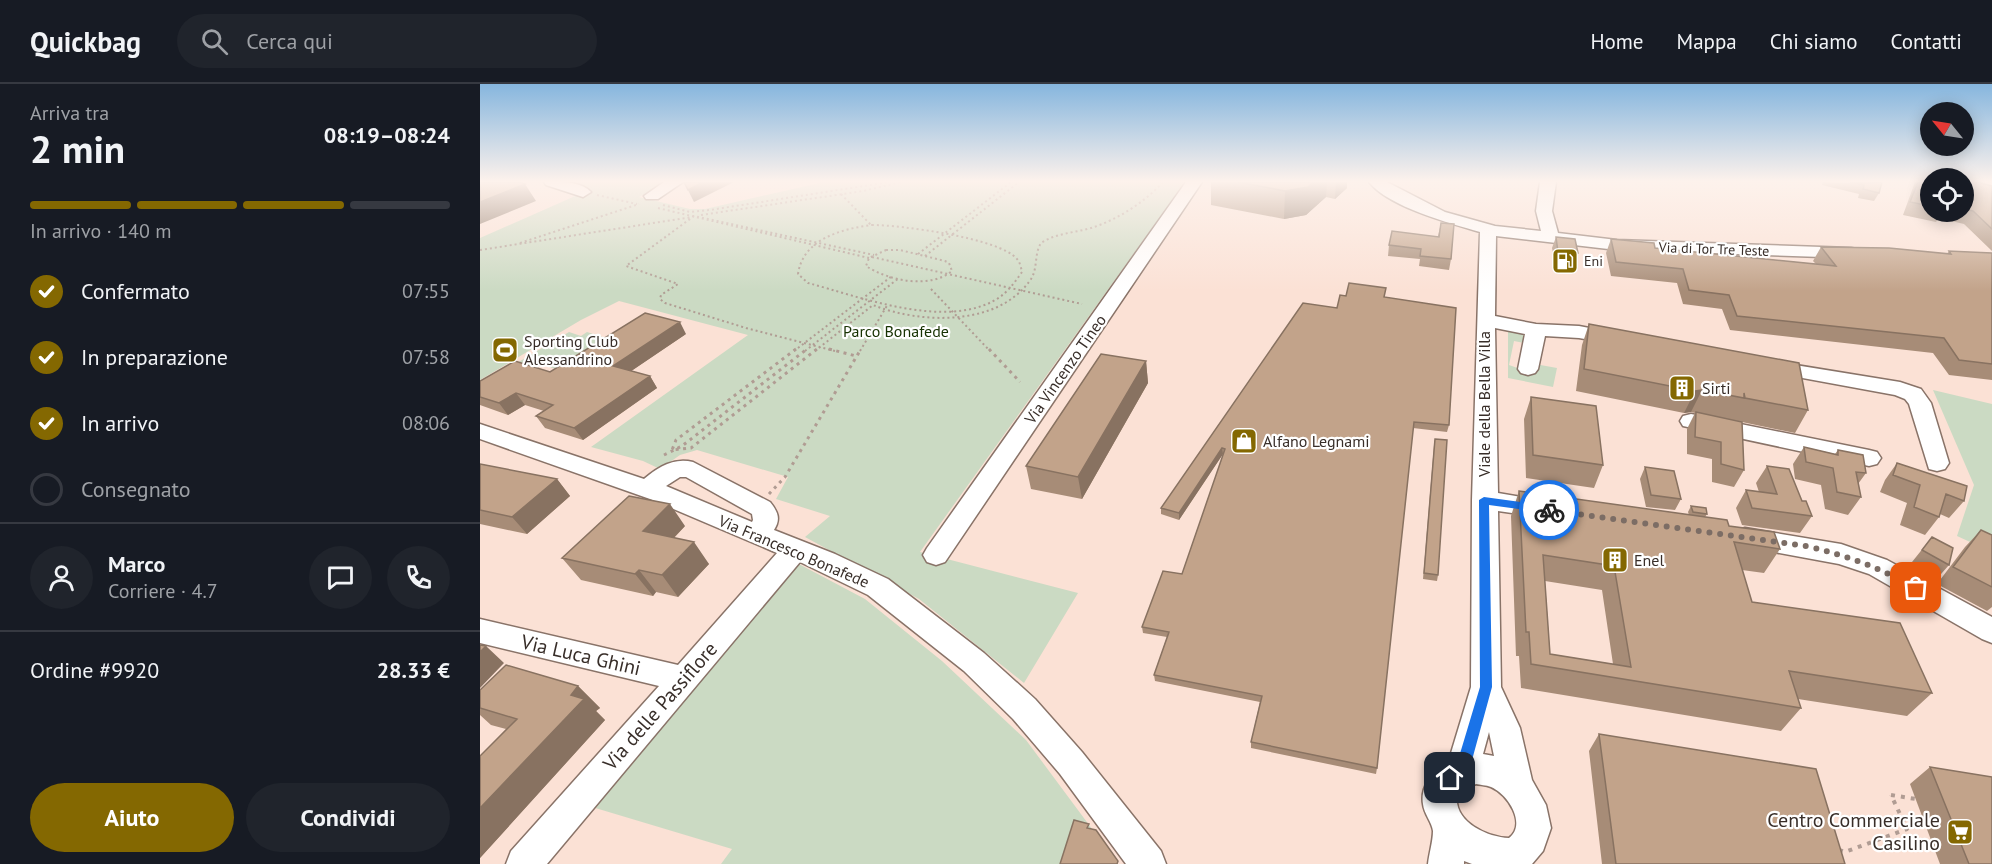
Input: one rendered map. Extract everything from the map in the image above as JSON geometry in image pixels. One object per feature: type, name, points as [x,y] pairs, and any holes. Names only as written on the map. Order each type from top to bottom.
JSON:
[{"type":"street","name":"Via Vincenzo Tineo","points":[[936,555],[1169,218]]},
{"type":"street","name":"Via di Tor Tre Teste","points":[[1448,218],[1488,230],[1551,238],[1658,247],[1863,254]]},
{"type":"street","points":[[1520,234],[1536,218]]},
{"type":"street","points":[[1546,218],[1551,238]]},
{"type":"street","name":"Viale della Bella Villa","points":[[1462,771],[1486,687],[1484,500],[1488,230]]},
{"type":"street","points":[[1485,320],[1536,330],[1586,333],[1640,343]]},
{"type":"street","points":[[1528,369],[1536,330]]},
{"type":"street","points":[[1751,364],[1910,392],[1920,403],[1937,463]]},
{"type":"street","points":[[1691,421],[1869,458]]},
{"type":"street","name":"Via Francesco Bonafede","points":[[480,431],[639,485],[853,573],[878,587],[974,662],[1024,709],[1059,749],[1148,864]]},
{"type":"street","points":[[639,485],[682,467],[693,470],[755,504],[765,513],[766,522],[756,534]]},
{"type":"street","points":[[1484,500],[1566,512]]},
{"type":"street","points":[[1716,534],[1841,554],[1878,567],[1992,631]]},
{"type":"street","name":"Via delle Passiflore","points":[[524,864],[796,549]]},
{"type":"street","name":"Via Luca Ghini","points":[[480,631],[683,679]]},
{"type":"street","name":"Viale della Bella Villa","points":[[1486,687],[1504,728],[1517,786]]},
{"type":"street","name":"Viale della Bella Villa","points":[[1490,770],[1504,776],[1517,786],[1528,801],[1533,816],[1534,831],[1520,858],[1496,861],[1458,854],[1441,820],[1438,804],[1442,790],[1450,778],[1462,771],[1490,770]]},
{"type":"path","points":[[510,246],[597,218]]},
{"type":"path","points":[[480,250],[679,218]]},
{"type":"path","points":[[691,218],[626,266],[678,284],[661,295],[660,299],[664,303],[856,356]]},
{"type":"path","points":[[696,218],[1082,304]]},
{"type":"path","points":[[705,218],[818,242],[871,257],[892,250],[918,254],[949,263],[952,271],[934,282],[927,283],[899,278],[870,269],[866,266],[871,257]]},
{"type":"path","points":[[865,218],[871,225]]},
{"type":"path","points":[[918,254],[965,218]]},
{"type":"path","points":[[925,256],[973,218]]},
{"type":"path","points":[[672,450],[691,448],[873,305],[911,317],[958,317],[992,307],[1010,298],[1030,281],[1035,272],[1036,251],[1044,240],[1104,224],[1112,218]]},
{"type":"path","points":[[871,225],[892,225],[1000,248],[1011,253],[1018,260],[1022,272],[1012,288],[1000,296],[974,308],[952,311],[917,311],[870,300],[813,285],[798,274],[798,262],[818,242],[837,233],[871,225]]},
{"type":"path","points":[[639,485],[672,450],[676,440],[892,276]]},
{"type":"path","points":[[672,450],[682,446],[899,278]]},
{"type":"path","points":[[932,289],[1020,382]]},
{"type":"path","points":[[755,504],[777,488],[785,477],[888,304]]},
{"type":"path","points":[[1835,850],[1845,852],[1907,829],[1891,795],[1916,800]]},
{"type":"green space","name":"Parco Bonafede","points":[[524,218],[1159,218],[920,552],[1078,593],[1024,683],[919,599],[805,537],[830,516],[776,499],[788,477],[697,450],[680,455],[660,469],[643,461],[591,447],[748,335],[619,301],[581,320],[480,380],[480,238]]},
{"type":"green space","points":[[1508,330],[1527,334],[1524,343],[1514,341],[1509,365],[1532,373],[1535,364],[1557,368],[1553,387],[1508,378]]},
{"type":"green space","points":[[569,332],[581,336],[587,332],[615,341],[566,372],[536,363],[480,396],[480,385]]},
{"type":"green space","points":[[1933,390],[1992,404],[1992,552],[1957,536],[1974,485]]},
{"type":"green space","points":[[795,562],[865,599],[942,661],[1026,740],[1118,864],[721,864],[732,849],[592,807]]},
{"type":"building","points":[[1981,218],[1992,218],[1992,229]]},
{"type":"building","points":[[1441,223],[1454,224],[1451,259],[1420,256],[1421,249],[1389,245],[1392,231],[1439,237]]},
{"type":"building","points":[[1556,237],[1575,239],[1578,253],[1558,252]]},
{"type":"building","points":[[1611,239],[1654,243],[1655,248],[1836,266],[1821,247],[1889,248],[1951,254],[1949,251],[1992,253],[1992,364],[1959,360],[1944,338],[1737,316],[1729,295],[1689,290],[1683,269],[1616,262]]},
{"type":"building","points":[[1349,283],[1386,288],[1384,297],[1456,308],[1449,425],[1414,422],[1377,768],[1251,742],[1262,696],[1154,675],[1169,632],[1142,627],[1163,571],[1182,574],[1225,449],[1222,448],[1179,513],[1161,508],[1303,303],[1337,308],[1340,295],[1346,296]]},
{"type":"building","points":[[645,313],[680,322],[613,366],[650,376],[574,428],[536,416],[553,405],[516,393],[499,403],[480,397],[480,381],[515,361],[550,372]]},
{"type":"building","points":[[1589,324],[1799,363],[1808,410],[1745,398],[1744,393],[1744,398],[1702,390],[1695,391],[1584,369]]},
{"type":"building","points":[[1101,354],[1146,361],[1078,477],[1026,466]]},
{"type":"building","points":[[1531,397],[1596,406],[1603,465],[1533,455]]},
{"type":"building","points":[[1696,412],[1742,422],[1744,470],[1721,464],[1721,442],[1695,437]]},
{"type":"building","points":[[1435,439],[1447,440],[1438,575],[1424,573]]},
{"type":"building","points":[[1804,447],[1838,455],[1838,450],[1863,455],[1866,473],[1856,472],[1861,497],[1837,492],[1833,468],[1806,462]]},
{"type":"building","points":[[1897,463],[1967,486],[1964,501],[1946,494],[1939,517],[1914,507],[1920,485],[1893,475]]},
{"type":"building","points":[[480,464],[557,479],[512,517],[480,510]]},
{"type":"building","points":[[1767,466],[1789,469],[1802,501],[1806,501],[1812,516],[1752,508],[1746,490],[1777,494]]},
{"type":"building","points":[[1645,467],[1674,471],[1681,499],[1651,495]]},
{"type":"building","points":[[1519,491],[1727,520],[1729,526],[1774,532],[1780,549],[1734,542],[1752,602],[1900,623],[1932,693],[1789,671],[1801,708],[1531,664],[1529,632],[1526,632]],"holes":[[[1543,555],[1614,566],[1631,667],[1550,654]]]},
{"type":"building","points":[[629,496],[670,504],[643,531],[694,542],[662,575],[639,570],[635,574],[562,558]]},
{"type":"building","points":[[1691,506],[1706,508],[1707,514],[1693,512]]},
{"type":"building","points":[[1981,530],[1992,535],[1992,587],[1953,567]]},
{"type":"building","points":[[1932,537],[1953,548],[1949,565],[1922,550]]},
{"type":"building","points":[[506,665],[578,686],[571,695],[584,699],[480,808],[480,756],[517,719],[480,708],[480,690]]},
{"type":"building","points":[[1599,734],[1816,769],[1845,864],[1616,864]]},
{"type":"building","points":[[1930,767],[1992,777],[1992,864],[1969,864]]},
{"type":"building","points":[[1074,820],[1089,824],[1087,828],[1096,830],[1118,861],[1117,864],[1060,864]]},
{"type":"way so far","points":[[1549,510],[1806,546],[1841,554],[1878,567],[1916,588]]},
{"type":"place","name":"Eni","points":[[1565,261]]},
{"type":"place","name":"Sporting Club Alessandrino","points":[[505,350]]},
{"type":"place","name":"Sirti","points":[[1682,388]]},
{"type":"place","name":"Alfano Legnami","points":[[1244,441]]},
{"type":"place","name":"Enel","points":[[1615,560]]},
{"type":"place","name":"Centro Commerciale Casilino","points":[[1960,832]]},
{"type":"route","points":[[1450,778],[1462,771],[1486,687],[1484,500],[1549,510]]}]
